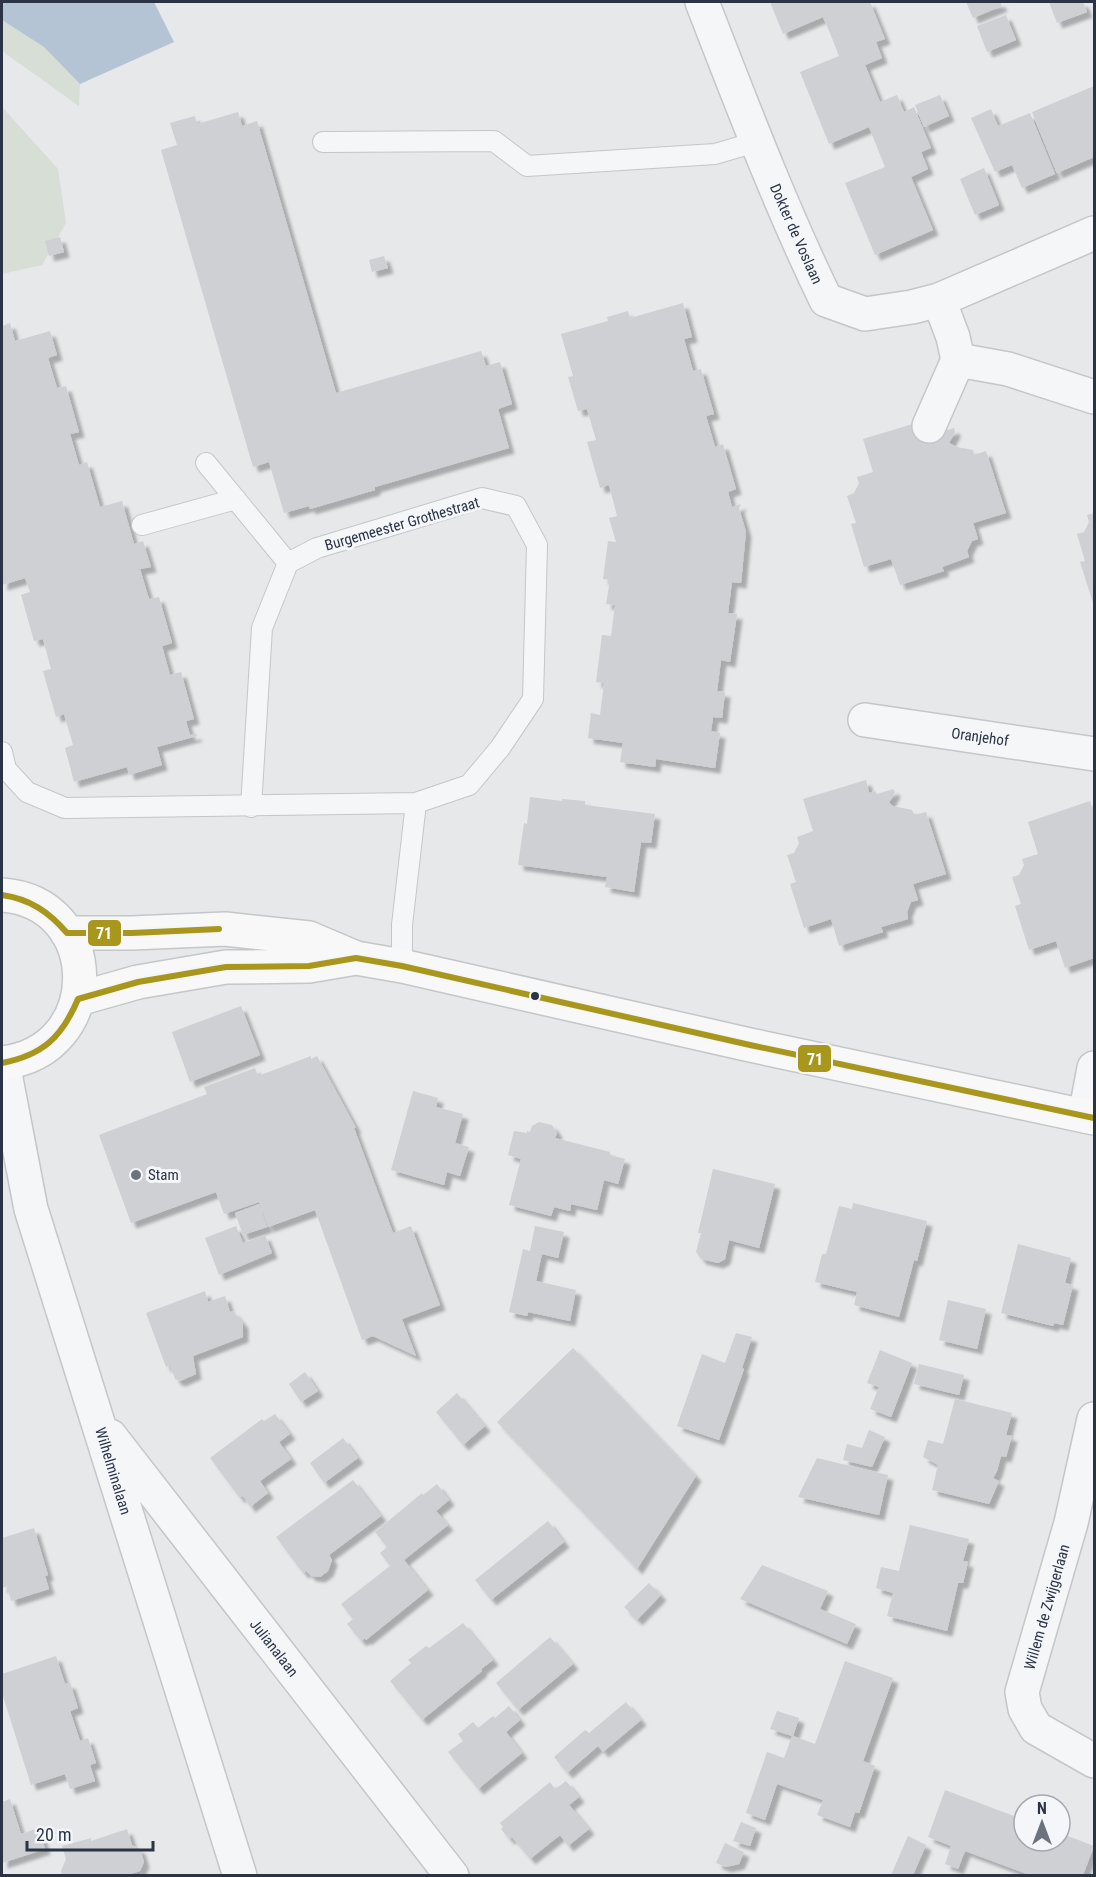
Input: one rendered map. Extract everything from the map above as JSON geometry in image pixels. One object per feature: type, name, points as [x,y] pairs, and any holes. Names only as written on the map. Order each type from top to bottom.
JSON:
[{"type":"main road","points":[[2,895],[33,903],[51,914],[67,933],[77,954],[81,976],[78,999],[63,1031],[52,1042],[23,1059],[2,1063]]},
{"type":"main road","points":[[67,933],[225,929],[309,938],[356,958],[402,966],[750,1045],[1090,1117]]},
{"type":"main road","points":[[78,999],[138,982],[226,967],[309,966],[356,958]]},
{"type":"street","name":"Dokter de Voslaan","points":[[702,2],[756,142],[796,237],[826,300],[865,314],[912,307],[939,300],[1095,233]]},
{"type":"street","points":[[929,426],[958,360],[953,337],[939,300]]},
{"type":"street","points":[[958,360],[1008,369],[1095,397]]},
{"type":"street","name":"Oranjehof","points":[[865,720],[1095,754]]},
{"type":"street","name":"Wilhelminalaan","points":[[2,1063],[31,1209],[240,1875]]},
{"type":"street","points":[[1090,1117],[1095,1068]]},
{"type":"street","name":"Willem de Zwijgerlaan","points":[[1095,1419],[1071,1523],[1022,1692],[1025,1709],[1036,1728],[1095,1761]]},
{"type":"street","name":"Julianalaan","points":[[98,1420],[452,1875]]},
{"type":"lane","points":[[323,142],[494,141],[527,166],[715,153],[756,142]]},
{"type":"lane","points":[[206,463],[288,563],[262,628],[251,807]]},
{"type":"lane","name":"Burgemeester Grothestraat","points":[[2,752],[6,769],[27,792],[65,808],[416,804],[469,785],[500,748],[533,699],[537,545],[516,506],[482,498],[317,548],[288,563]]},
{"type":"lane","points":[[142,525],[236,500]]},
{"type":"lane","points":[[402,966],[402,925],[416,804]]},
{"type":"shaded area","points":[[2,20],[44,47],[80,84],[79,106],[2,51]]},
{"type":"shaded area","points":[[2,107],[58,169],[66,223],[42,265],[2,274]]},
{"type":"water","points":[[2,2],[154,2],[174,42],[80,84],[44,47],[2,20]]},
{"type":"building","points":[[770,2],[870,2],[885,39],[876,42],[882,58],[865,65],[880,102],[897,95],[904,112],[914,107],[931,148],[921,152],[928,169],[911,177],[933,230],[875,255],[845,183],[885,167],[869,127],[829,144],[800,72],[839,56],[832,38],[823,17],[783,34]]},
{"type":"building","points":[[966,2],[1000,2],[1002,6],[973,18]]},
{"type":"building","points":[[1049,2],[1083,2],[1087,12],[1057,23]]},
{"type":"building","points":[[1006,15],[1016,40],[987,52],[977,26]]},
{"type":"building","points":[[1094,86],[1094,157],[1057,173],[1032,112]]},
{"type":"building","points":[[940,95],[949,116],[924,127],[915,105]]},
{"type":"building","points":[[991,109],[998,126],[1030,113],[1055,174],[1022,188],[1012,165],[995,172],[971,118]]},
{"type":"building","points":[[238,112],[242,126],[257,121],[336,393],[481,351],[486,366],[500,362],[512,404],[498,409],[509,448],[375,487],[375,490],[310,509],[309,506],[284,513],[269,462],[253,467],[161,150],[177,145],[170,123],[195,116],[197,124]]},
{"type":"building","points":[[984,168],[999,205],[975,215],[960,179]]},
{"type":"building","points":[[60,237],[64,252],[49,256],[45,241]]},
{"type":"building","points":[[384,256],[388,268],[372,272],[369,260]]},
{"type":"building","points":[[683,303],[692,337],[684,339],[693,371],[701,369],[714,414],[706,416],[715,447],[723,444],[736,489],[728,492],[732,507],[741,504],[739,508],[746,532],[741,583],[732,582],[728,613],[737,614],[730,662],[721,660],[717,691],[725,692],[722,718],[713,717],[711,731],[720,733],[715,768],[656,759],[655,767],[620,762],[623,743],[588,738],[591,713],[600,715],[604,683],[596,682],[602,635],[611,636],[615,605],[606,604],[610,580],[603,579],[608,541],[616,542],[609,518],[617,516],[609,485],[600,488],[587,442],[596,440],[587,409],[578,411],[568,377],[573,376],[561,334],[608,321],[607,317],[628,311],[630,318]]},
{"type":"building","points":[[10,323],[15,341],[50,331],[57,355],[48,358],[57,388],[66,386],[79,432],[70,434],[79,465],[87,462],[100,507],[122,501],[134,544],[143,541],[151,567],[140,569],[149,599],[159,597],[172,643],[162,646],[170,675],[181,672],[194,719],[186,721],[190,735],[196,734],[197,736],[157,747],[162,765],[129,775],[127,767],[74,782],[65,748],[73,745],[64,714],[56,717],[43,671],[51,669],[43,639],[34,641],[21,595],[30,592],[25,578],[2,585],[2,326]]},
{"type":"building","points":[[926,420],[938,433],[954,428],[955,432],[949,443],[973,450],[974,455],[986,451],[1006,513],[973,523],[978,539],[972,541],[967,551],[969,557],[942,567],[944,571],[900,585],[891,559],[864,567],[851,524],[856,523],[847,496],[854,493],[859,483],[857,477],[873,472],[863,439]]},
{"type":"building","points":[[1094,513],[1094,606],[1080,562],[1085,561],[1077,534],[1084,532],[1089,522],[1087,515]]},
{"type":"building","points":[[866,780],[869,793],[875,791],[877,794],[893,789],[895,792],[889,803],[893,806],[912,810],[914,815],[926,812],[946,874],[913,884],[918,900],[911,902],[907,912],[908,919],[881,927],[883,932],[839,946],[831,919],[804,928],[790,884],[796,882],[787,855],[794,853],[799,843],[797,837],[813,831],[803,799]]},
{"type":"building","points":[[530,797],[585,801],[585,805],[655,814],[651,843],[641,842],[634,892],[605,887],[607,877],[518,865]]},
{"type":"building","points":[[1090,801],[1094,814],[1094,958],[1065,968],[1056,941],[1029,950],[1015,906],[1021,904],[1012,877],[1019,875],[1024,865],[1022,859],[1038,854],[1028,822]]},
{"type":"building","points":[[241,1006],[260,1055],[190,1082],[172,1032]]},
{"type":"building","points":[[311,1056],[311,1059],[317,1056],[356,1128],[354,1128],[393,1233],[411,1226],[440,1305],[402,1319],[416,1356],[373,1336],[362,1340],[315,1210],[268,1227],[259,1202],[224,1214],[216,1192],[131,1223],[99,1135],[207,1094],[204,1087],[255,1068],[258,1076]]},
{"type":"building","points":[[413,1091],[438,1098],[436,1107],[463,1114],[455,1143],[469,1147],[460,1176],[447,1172],[444,1185],[391,1170]]},
{"type":"building","points":[[539,1122],[552,1125],[557,1133],[555,1138],[610,1152],[610,1155],[625,1159],[618,1184],[604,1180],[597,1210],[571,1204],[570,1211],[554,1207],[551,1216],[509,1205],[521,1159],[508,1155],[514,1131],[530,1132],[532,1126]]},
{"type":"building","points":[[713,1169],[775,1184],[759,1248],[729,1240],[725,1259],[718,1263],[701,1259],[696,1252],[701,1233],[698,1233]]},
{"type":"building","points":[[853,1203],[927,1221],[899,1317],[854,1305],[857,1292],[815,1282],[822,1254],[826,1254],[839,1206],[852,1209]]},
{"type":"building","points":[[259,1204],[267,1227],[243,1235],[235,1213]]},
{"type":"building","points":[[236,1226],[243,1243],[265,1235],[272,1253],[219,1275],[205,1238]]},
{"type":"building","points":[[535,1226],[564,1232],[558,1258],[542,1254],[536,1281],[576,1290],[570,1321],[528,1312],[527,1316],[509,1312],[523,1249],[530,1251]]},
{"type":"building","points":[[1018,1244],[1071,1258],[1065,1283],[1073,1285],[1063,1325],[1054,1323],[1053,1326],[1001,1313]]},
{"type":"building","points":[[205,1291],[208,1302],[225,1296],[230,1312],[233,1311],[243,1323],[243,1337],[193,1356],[196,1374],[180,1381],[175,1379],[170,1365],[166,1367],[146,1313]]},
{"type":"building","points":[[948,1300],[986,1309],[977,1349],[939,1340]]},
{"type":"building","points":[[736,1333],[752,1337],[742,1368],[744,1369],[719,1440],[677,1426],[702,1354],[725,1363]]},
{"type":"building","points":[[573,1348],[696,1476],[637,1569],[497,1422]]},
{"type":"building","points":[[880,1350],[912,1363],[891,1417],[870,1409],[879,1387],[867,1383]]},
{"type":"building","points":[[919,1364],[964,1375],[959,1395],[914,1384]]},
{"type":"building","points":[[305,1372],[318,1391],[301,1402],[289,1384]]},
{"type":"building","points":[[457,1393],[485,1426],[463,1445],[436,1412]]},
{"type":"building","points":[[955,1399],[1012,1413],[1006,1435],[1012,1436],[1006,1457],[1001,1456],[993,1478],[999,1481],[989,1504],[932,1490],[938,1465],[923,1457],[928,1440],[943,1444]]},
{"type":"building","points":[[275,1414],[290,1434],[279,1442],[291,1459],[260,1481],[268,1493],[250,1507],[243,1496],[239,1497],[210,1458],[262,1419],[264,1421]]},
{"type":"building","points":[[869,1430],[885,1437],[872,1467],[843,1460],[847,1444],[862,1448]]},
{"type":"building","points":[[343,1438],[358,1458],[324,1483],[310,1463]]},
{"type":"building","points":[[817,1458],[888,1475],[879,1515],[798,1497]]},
{"type":"building","points":[[353,1480],[381,1516],[329,1555],[332,1560],[328,1571],[320,1577],[311,1576],[306,1571],[303,1573],[276,1537]]},
{"type":"building","points":[[437,1484],[449,1500],[436,1511],[448,1525],[404,1560],[428,1590],[366,1640],[365,1638],[361,1641],[347,1624],[353,1619],[341,1604],[390,1566],[380,1553],[387,1547],[375,1532],[422,1493],[423,1495]]},
{"type":"building","points":[[548,1521],[564,1542],[491,1600],[475,1580]]},
{"type":"building","points":[[910,1525],[969,1539],[963,1561],[968,1562],[963,1583],[958,1583],[947,1631],[887,1616],[893,1593],[876,1588],[881,1567],[899,1571]]},
{"type":"building","points":[[34,1528],[48,1575],[45,1576],[49,1589],[11,1601],[7,1586],[2,1588],[2,1538]]},
{"type":"building","points":[[762,1565],[828,1591],[820,1609],[856,1624],[847,1644],[740,1599]]},
{"type":"building","points":[[649,1583],[661,1595],[637,1620],[624,1607]]},
{"type":"building","points":[[463,1623],[493,1660],[422,1720],[390,1681],[411,1663],[408,1660]]},
{"type":"building","points":[[550,1637],[573,1664],[518,1710],[496,1683]]},
{"type":"building","points":[[56,1656],[65,1684],[70,1683],[78,1708],[70,1711],[80,1741],[88,1738],[96,1763],[90,1765],[95,1781],[70,1789],[65,1774],[31,1785],[2,1693],[2,1674]]},
{"type":"building","points":[[845,1661],[893,1678],[863,1761],[875,1766],[859,1813],[855,1812],[850,1827],[817,1815],[823,1800],[777,1784],[765,1820],[746,1813],[767,1752],[784,1758],[792,1736],[770,1729],[777,1711],[799,1718],[793,1736],[815,1744]]},
{"type":"building","points":[[626,1702],[641,1720],[603,1752],[598,1746],[567,1773],[554,1757],[585,1730],[589,1733]]},
{"type":"building","points":[[509,1706],[520,1720],[506,1732],[522,1753],[478,1789],[448,1752],[463,1741],[458,1734],[473,1722],[478,1728]]},
{"type":"building","points":[[566,1781],[579,1797],[569,1805],[589,1829],[568,1846],[560,1835],[530,1859],[512,1837],[509,1839],[501,1829],[503,1827],[500,1823],[550,1782],[555,1789]]},
{"type":"building","points":[[945,1790],[1012,1815],[1012,1853],[1072,1853],[1072,1838],[1094,1846],[1083,1875],[1030,1875],[965,1851],[958,1869],[945,1864],[951,1846],[928,1837]]},
{"type":"building","points":[[10,1799],[21,1834],[39,1828],[45,1849],[2,1863],[2,1802]]},
{"type":"building","points":[[741,1822],[756,1828],[750,1846],[733,1841]]},
{"type":"building","points":[[127,1829],[132,1845],[140,1849],[144,1862],[140,1871],[127,1875],[62,1875],[61,1871],[66,1859],[62,1846],[91,1838],[91,1841]]},
{"type":"building","points":[[908,1836],[926,1845],[913,1875],[891,1875]]},
{"type":"building","points":[[725,1843],[744,1852],[739,1864],[726,1867],[716,1863]]},
{"type":"transit line","name":"71","points":[[2,895],[30,903],[53,919],[67,933],[219,929]]},
{"type":"transit line","name":"71","points":[[2,1063],[29,1055],[49,1042],[65,1024],[78,999],[138,982],[226,967],[309,966],[356,958],[402,966],[750,1045],[1094,1118]]},
{"type":"place","name":"Stam","points":[[136,1175]]}]
